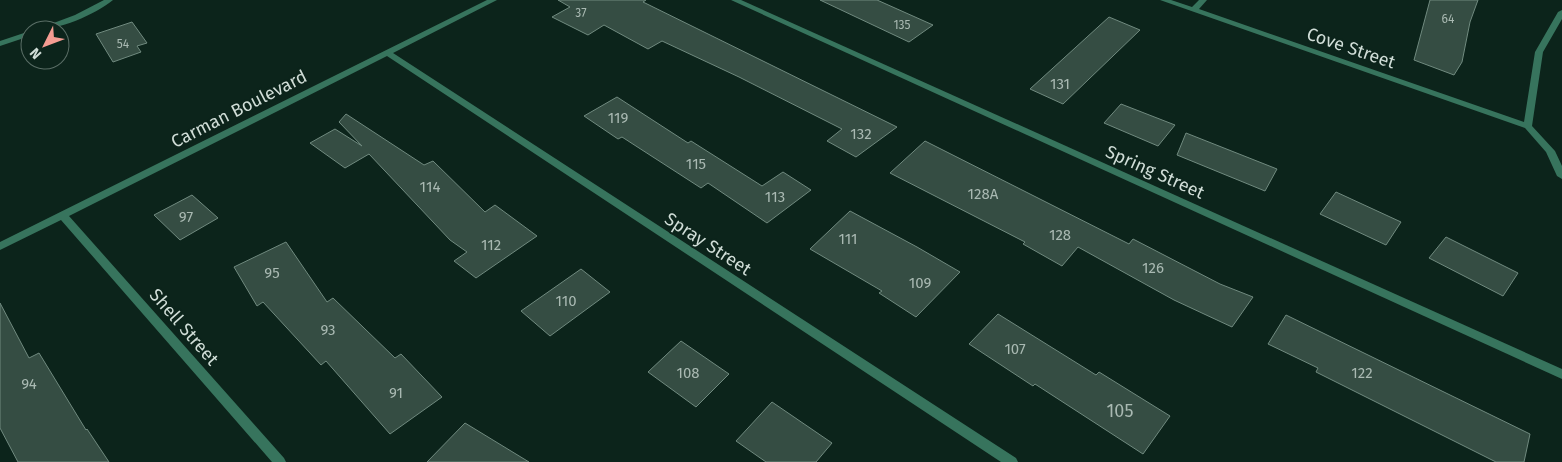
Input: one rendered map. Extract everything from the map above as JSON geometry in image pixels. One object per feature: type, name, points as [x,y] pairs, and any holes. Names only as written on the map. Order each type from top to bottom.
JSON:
[{"type":"street","points":[[69,20],[109,0]]},
{"type":"street","name":"Carman Boulevard","points":[[0,246],[493,0]]},
{"type":"street","name":"Spring Street","points":[[735,0],[1562,374]]},
{"type":"street","name":"Cove Street","points":[[1164,0],[1528,126]]},
{"type":"street","points":[[1194,10],[1203,0]]},
{"type":"street","points":[[1562,12],[1539,52],[1528,126],[1550,151],[1562,176]]},
{"type":"street","points":[[0,44],[20,37]]},
{"type":"street","name":"Spray Street","points":[[387,53],[1012,462]]},
{"type":"street","name":"Shell Street","points":[[62,215],[280,462]]},
{"type":"building","points":[[558,0],[646,0],[643,2],[897,127],[856,157],[827,141],[842,129],[662,41],[648,49],[604,25],[588,35],[552,17],[570,7]]},
{"type":"building","points":[[820,0],[877,0],[933,25],[909,42]]},
{"type":"building","points":[[1430,0],[1478,0],[1470,22],[1462,62],[1454,75],[1414,60]]},
{"type":"building","points":[[1109,17],[1140,30],[1063,104],[1030,89]]},
{"type":"building","points":[[132,22],[147,43],[137,46],[141,52],[113,62],[96,34]]},
{"type":"building","points":[[617,97],[688,143],[691,141],[762,186],[783,172],[811,190],[767,223],[708,183],[701,188],[622,137],[618,139],[584,116]]},
{"type":"building","points":[[1121,104],[1175,125],[1158,146],[1104,123]]},
{"type":"building","points":[[346,114],[424,165],[433,161],[485,212],[495,205],[537,236],[476,278],[454,261],[467,252],[450,240],[369,154],[345,168],[310,143],[335,129],[362,146],[339,122]]},
{"type":"building","points":[[1186,133],[1277,169],[1265,191],[1177,155]]},
{"type":"building","points":[[925,141],[1129,244],[1133,239],[1220,284],[1253,297],[1232,327],[1174,300],[1078,247],[1062,266],[1023,244],[1025,242],[890,173]]},
{"type":"building","points":[[1336,192],[1401,222],[1386,245],[1320,214]]},
{"type":"building","points":[[192,195],[218,218],[180,240],[154,215]]},
{"type":"building","points":[[850,211],[960,272],[916,317],[879,293],[882,291],[810,249]]},
{"type":"building","points":[[1446,237],[1518,273],[1503,296],[1429,258]]},
{"type":"building","points":[[286,242],[327,302],[333,298],[395,358],[401,354],[442,397],[390,434],[326,361],[321,365],[263,302],[257,306],[234,267]]},
{"type":"building","points":[[581,269],[610,292],[550,336],[521,311]]},
{"type":"building","points":[[0,303],[29,358],[39,353],[86,430],[109,462],[18,462],[0,428]]},
{"type":"building","points":[[998,314],[1096,375],[1099,372],[1170,416],[1143,454],[969,344]]},
{"type":"building","points":[[1286,315],[1530,434],[1524,462],[1496,462],[1316,372],[1318,368],[1268,344]]},
{"type":"building","points":[[681,341],[729,374],[696,407],[648,372]]},
{"type":"building","points":[[772,402],[832,443],[816,462],[766,462],[736,441]]},
{"type":"building","points":[[465,423],[529,462],[427,462]]}]
